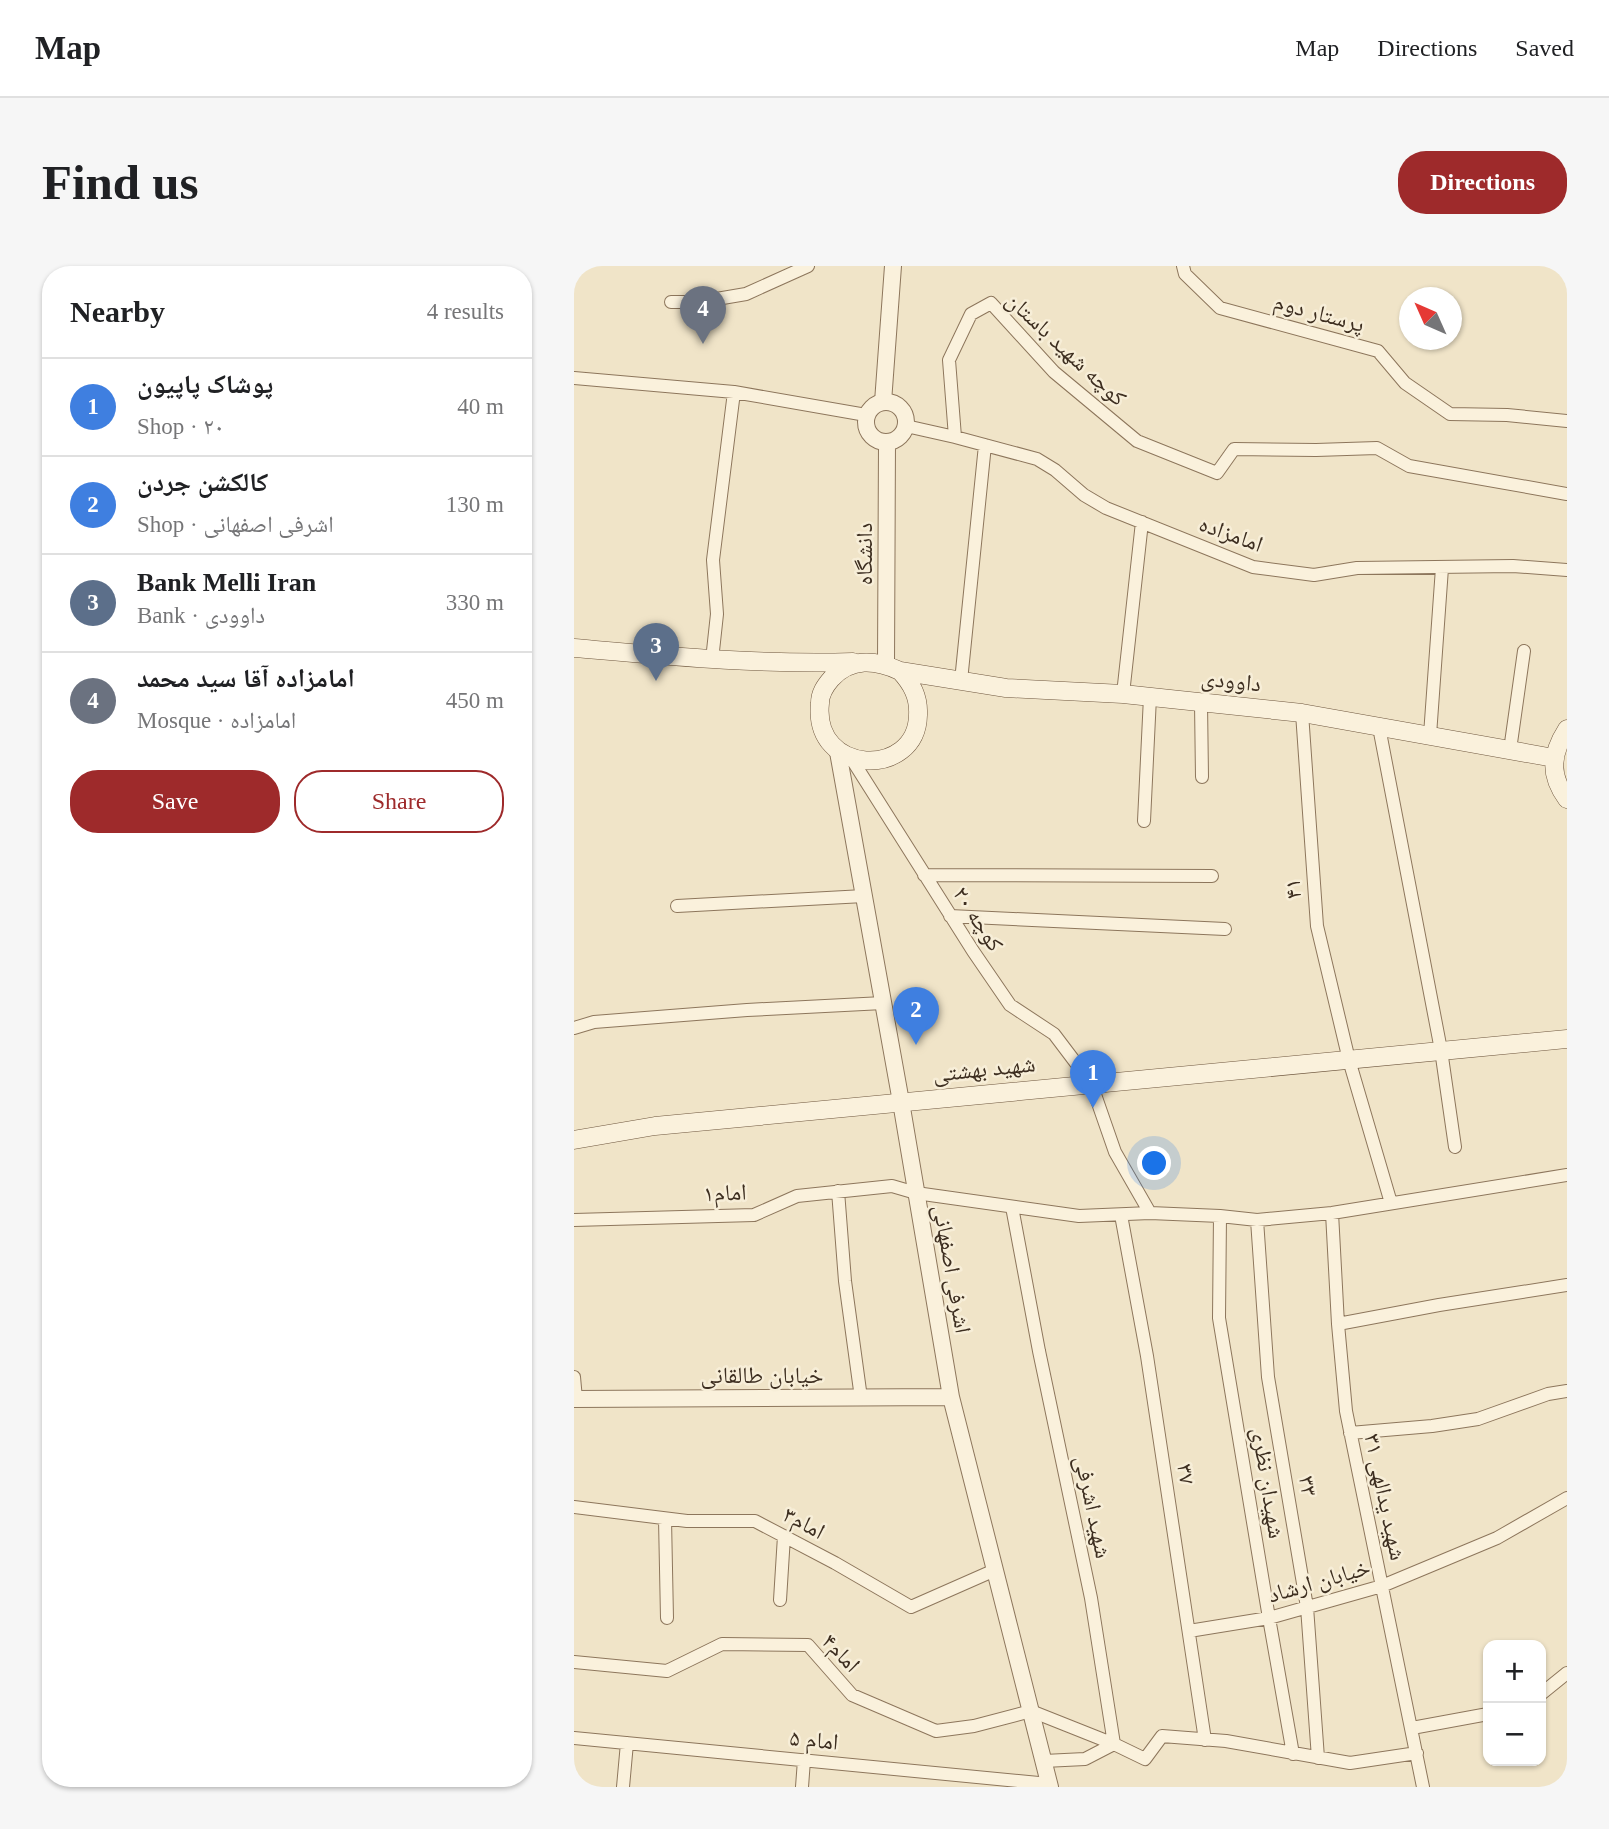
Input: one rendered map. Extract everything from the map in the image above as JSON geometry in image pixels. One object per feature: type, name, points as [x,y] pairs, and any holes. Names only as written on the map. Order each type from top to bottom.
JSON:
[{"type":"main road","points":[[574,648],[712,660],[814,664],[859,662],[873,662],[893,668],[909,681],[916,694],[918,722],[914,735],[905,747],[893,756],[879,761],[845,755],[829,742],[822,729],[820,701],[824,687],[845,667],[859,662]]},
{"type":"main road","name":"داوودی","points":[[893,668],[1006,688],[1123,694],[1302,713],[1554,758]]},
{"type":"main road","points":[[1567,729],[1554,758],[1560,790],[1567,799]]},
{"type":"main road","name":"شهید بهشتی","points":[[574,1140],[655,1126],[1567,1038]]},
{"type":"street","points":[[671,302],[699,302],[747,294],[808,266]]},
{"type":"street","points":[[883,401],[893,266]]},
{"type":"street","name":"پرستار دوم","points":[[1183,266],[1185,274],[1220,308],[1378,351],[1405,383],[1450,414],[1507,415],[1567,421]]},
{"type":"street","name":"کوچه شهید باستان","points":[[955,437],[949,360],[971,314],[991,303],[1054,372],[1137,442],[1217,473],[1234,449],[1316,450],[1377,447],[1409,466],[1567,494]]},
{"type":"street","points":[[574,378],[734,392],[866,415]]},
{"type":"street","points":[[712,660],[717,614],[713,561],[734,392]]},
{"type":"street","points":[[883,401],[892,402],[901,408],[906,426],[896,440],[887,443],[872,438],[865,423],[866,415],[876,404],[883,401]]},
{"type":"street","name":"امامزاده","points":[[906,426],[1037,459],[1055,470],[1084,495],[1106,508],[1253,567],[1314,575],[1357,568],[1513,566],[1567,570]]},
{"type":"street","name":"دانشگاه","points":[[887,443],[893,668]]},
{"type":"street","points":[[961,681],[985,445]]},
{"type":"street","points":[[1123,694],[1142,523]]},
{"type":"street","points":[[1430,735],[1442,568]]},
{"type":"street","points":[[1510,750],[1524,651]]},
{"type":"street","points":[[1144,821],[1150,697]]},
{"type":"street","points":[[1201,703],[1202,777]]},
{"type":"street","name":"۴۱","points":[[1302,713],[1317,926],[1349,1060],[1391,1203]]},
{"type":"street","points":[[1380,727],[1441,1050],[1455,1147]]},
{"type":"street","name":"کوچه ۲۰","points":[[845,755],[1010,1005],[1054,1034],[1091,1083],[1115,1152],[1150,1213]]},
{"type":"street","name":"اشرفی اصفهانی","points":[[845,755],[864,896],[951,1398],[1050,1785]]},
{"type":"street","points":[[924,875],[1212,876]]},
{"type":"street","points":[[677,906],[864,896]]},
{"type":"street","points":[[950,916],[1225,929]]},
{"type":"street","points":[[574,1028],[594,1022],[883,1003]]},
{"type":"street","name":"امام۱","points":[[574,1220],[754,1214],[797,1196],[892,1186],[916,1193],[1079,1216],[1150,1213],[1257,1220],[1332,1213],[1567,1175]]},
{"type":"street","points":[[838,1191],[845,1282],[861,1398]]},
{"type":"street","name":"شهید اشرفی","points":[[1012,1207],[1038,1351],[1091,1598],[1114,1744]]},
{"type":"street","name":"۳۱ شهید یدالهی","points":[[1332,1213],[1346,1411],[1423,1787]]},
{"type":"street","name":"۳۷","points":[[1121,1215],[1147,1356],[1205,1740]]},
{"type":"street","name":"شهیدان نظری","points":[[1220,1216],[1219,1318],[1293,1754]]},
{"type":"street","name":"۳۳","points":[[1257,1220],[1268,1377],[1307,1607],[1318,1758]]},
{"type":"street","points":[[1338,1324],[1567,1285]]},
{"type":"street","points":[[574,1377],[575,1399]]},
{"type":"street","points":[[1350,1433],[1478,1419],[1548,1394],[1567,1391]]},
{"type":"street","name":"خیابان طالقانی","points":[[575,1399],[951,1398]]},
{"type":"street","name":"خیابان ارشاد","points":[[1189,1631],[1269,1618],[1382,1586],[1497,1538],[1567,1498]]},
{"type":"street","name":"امام۳","points":[[574,1507],[687,1521],[755,1521],[911,1607],[995,1570]]},
{"type":"street","points":[[664,1518],[667,1618]]},
{"type":"street","points":[[780,1600],[784,1536]]},
{"type":"street","name":"امام۴","points":[[574,1662],[667,1671],[722,1644],[808,1645],[852,1695],[936,1731],[974,1726],[1031,1711]]},
{"type":"street","points":[[1546,1690],[1566,1674]]},
{"type":"street","points":[[1031,1711],[1144,1759],[1163,1735],[1226,1741],[1350,1763],[1417,1753]]},
{"type":"street","points":[[1412,1728],[1483,1715]]},
{"type":"street","name":"امام ۵","points":[[574,1738],[804,1760],[952,1781],[1050,1785]]},
{"type":"street","points":[[623,1787],[627,1743]]},
{"type":"street","points":[[1044,1761],[1085,1759],[1114,1744]]},
{"type":"street","points":[[802,1787],[804,1760]]},
{"type":"place","name":"امامزاده آقا سید محمد","points":[[703,344]]},
{"type":"place","name":"Bank Melli Iran","points":[[656,681]]},
{"type":"place","name":"کالکشن جردن","points":[[916,1045]]},
{"type":"place","name":"پوشاک پاپیون","points":[[1093,1108]]}]
